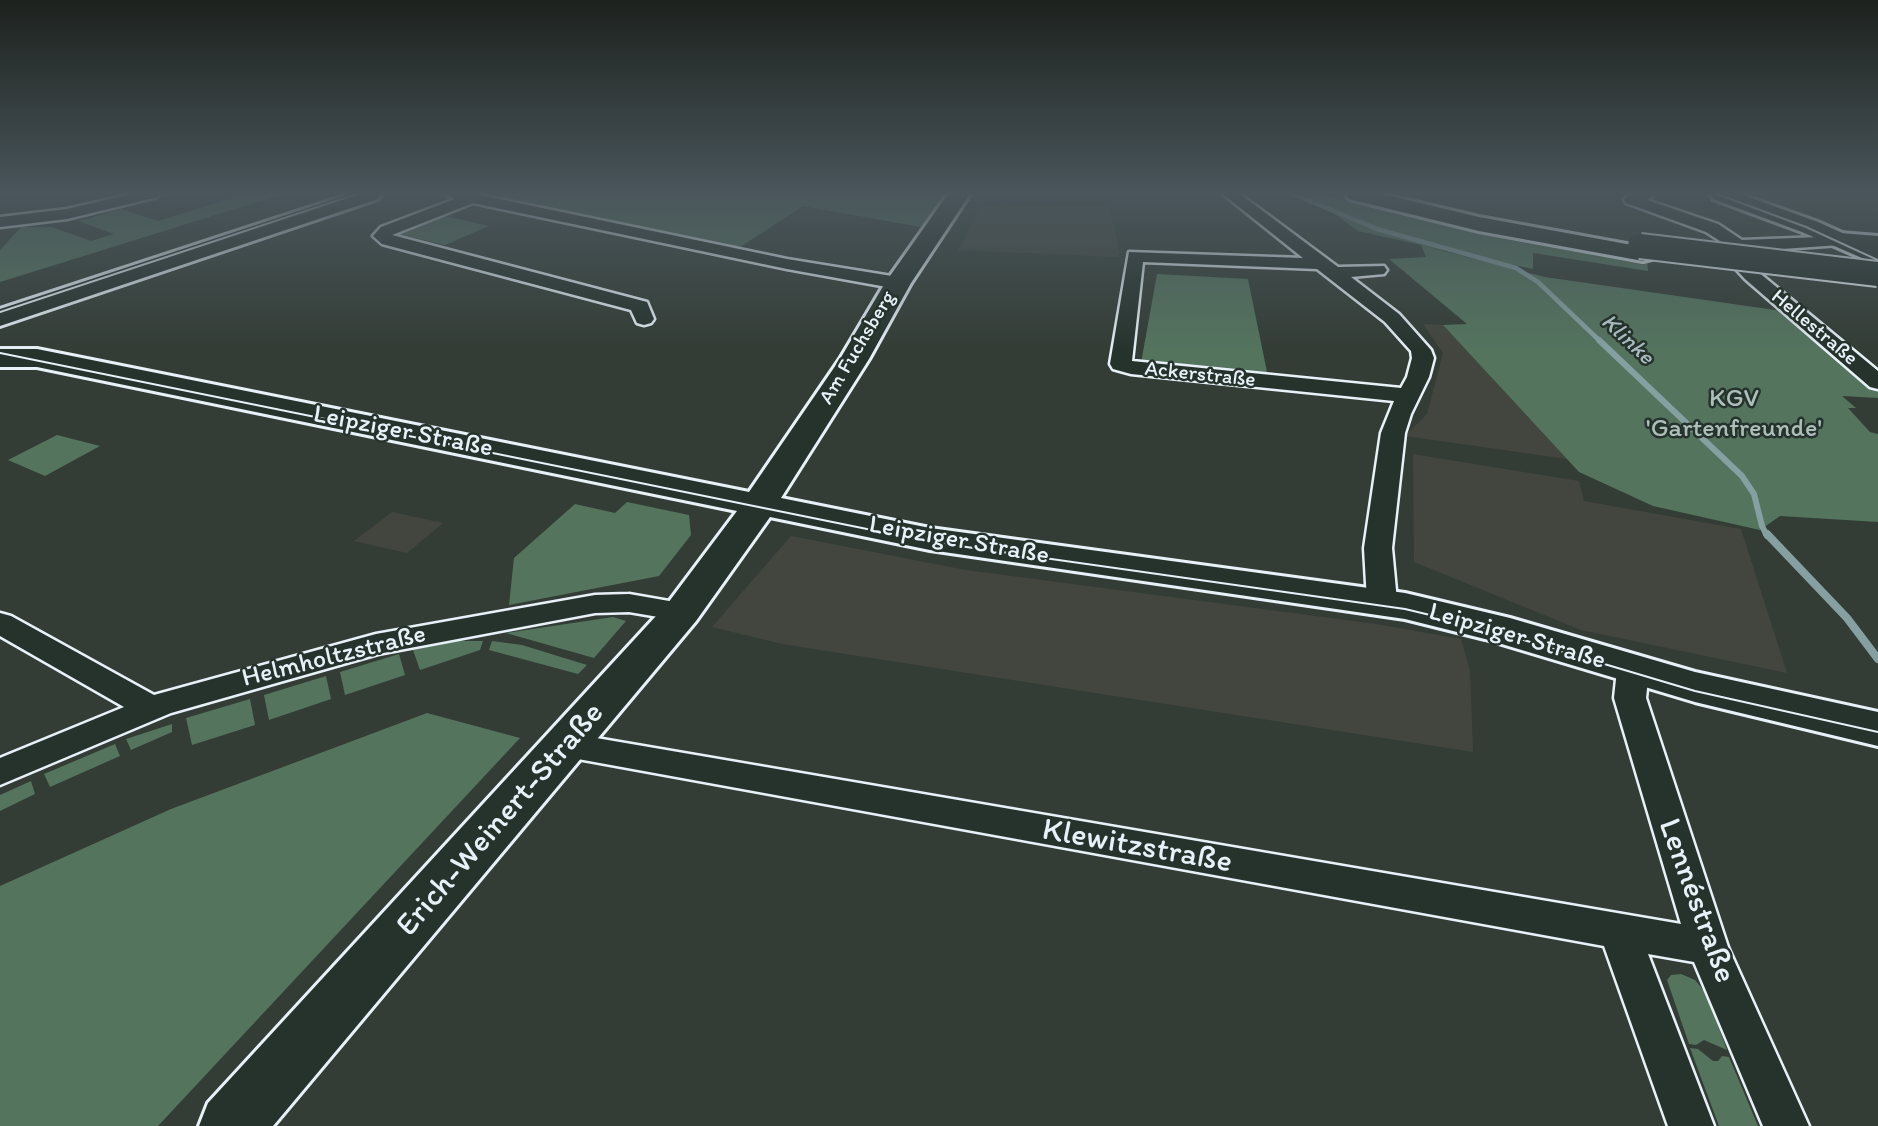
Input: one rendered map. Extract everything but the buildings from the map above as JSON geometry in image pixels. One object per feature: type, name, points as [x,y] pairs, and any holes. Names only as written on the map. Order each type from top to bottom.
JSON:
[{"type":"main road","points":[[0,302],[173,247]]},
{"type":"main road","points":[[0,318],[213,247]]},
{"type":"main road","name":"Am Fuchsberg","points":[[758,504],[854,359],[898,283],[923,247]]},
{"type":"main road","points":[[1620,247],[1878,282]]},
{"type":"main road","points":[[1625,247],[1878,274]]},
{"type":"main road","points":[[1854,247],[1878,258]]},
{"type":"main road","name":"Leipziger Straße","points":[[0,344],[22,349],[37,358]]},
{"type":"main road","name":"Leipziger Straße","points":[[0,358],[37,358],[964,545],[1382,601],[1468,621],[1633,670],[1780,708],[1878,729]]},
{"type":"main road","name":"Erich-Weinert-Straße","points":[[231,1126],[681,612],[745,529],[758,504]]},
{"type":"street","points":[[413,247],[640,306],[644,319]]},
{"type":"street","points":[[704,247],[898,283]]},
{"type":"street","points":[[1300,247],[1392,318],[1421,349],[1422,362],[1393,433],[1378,548],[1382,601]]},
{"type":"street","name":"Hellestraße","points":[[1736,247],[1730,253],[1751,275],[1878,382]]},
{"type":"street","name":"Ackerstraße","points":[[1378,270],[1135,256],[1121,364],[1131,368],[1409,396]]},
{"type":"street","name":"Helmholtzstraße","points":[[0,772],[151,708],[353,650],[463,626],[606,603],[629,603],[681,612]]},
{"type":"street","points":[[0,623],[151,708]]},
{"type":"street","name":"Lennéstraße","points":[[1633,670],[1630,698],[1708,947],[1786,1126]]},
{"type":"street","name":"Klewitzstraße","points":[[567,745],[1708,947]]},
{"type":"street","points":[[1619,932],[1691,1126]]},
{"type":"shaded area","points":[[960,247],[1118,247],[1120,253],[1118,257],[958,250]]},
{"type":"shaded area","points":[[1423,324],[1443,325],[1567,459],[1405,436],[1427,414],[1443,353]]},
{"type":"shaded area","points":[[1413,454],[1579,481],[1584,501],[1741,529],[1787,673],[1581,630],[1414,562]]},
{"type":"shaded area","points":[[392,512],[443,523],[407,553],[354,541]]},
{"type":"shaded area","points":[[791,536],[966,570],[1376,624],[1461,639],[1470,671],[1473,752],[782,644],[712,627]]},
{"type":"green space","points":[[3,247],[114,247],[0,282],[0,250]]},
{"type":"green space","name":"KGV 'Gartenfreunde'","points":[[1422,247],[1579,247],[1647,260],[1648,271],[1533,253],[1533,269],[1428,247],[1545,277],[1782,311],[1878,390],[1878,398],[1842,396],[1856,408],[1848,408],[1870,432],[1878,434],[1878,522],[1780,516],[1760,530],[1653,506],[1579,472],[1443,325],[1467,324],[1389,259],[1426,257]]},
{"type":"green space","points":[[1157,274],[1248,279],[1268,377],[1141,363]]},
{"type":"green space","points":[[57,435],[100,446],[45,476],[8,460]]},
{"type":"green space","points":[[627,502],[689,515],[691,535],[659,576],[509,605],[514,558],[575,504],[615,513]]},
{"type":"green space","points":[[613,617],[626,621],[594,658],[506,633]]},
{"type":"green space","points":[[454,641],[483,641],[480,650],[420,670],[413,650]]},
{"type":"green space","points":[[492,641],[522,645],[587,665],[578,674],[489,650]]},
{"type":"green space","points":[[399,654],[405,675],[345,695],[340,672]]},
{"type":"green space","points":[[326,676],[331,699],[269,720],[264,695]]},
{"type":"green space","points":[[250,699],[255,725],[192,745],[186,718]]},
{"type":"green space","points":[[427,713],[520,738],[158,1126],[0,1126],[0,886],[171,809]]},
{"type":"green space","points":[[172,724],[172,732],[131,750],[126,739]]},
{"type":"green space","points":[[115,744],[120,756],[50,787],[44,774]]},
{"type":"green space","points":[[31,781],[35,794],[0,811],[0,795]]},
{"type":"green space","points":[[1681,974],[1695,980],[1706,993],[1727,1050],[1704,1040],[1696,1045],[1689,1044],[1667,980],[1671,975]]},
{"type":"green space","points":[[1690,1048],[1698,1049],[1713,1061],[1718,1061],[1722,1056],[1729,1057],[1758,1126],[1719,1126]]},
{"type":"waterway","name":"Klinke","points":[[1440,247],[1516,268],[1538,282],[1601,342]]},
{"type":"waterway","name":"Klinke","points":[[1599,340],[1742,476],[1754,494],[1767,536]]},
{"type":"waterway","name":"Klinke","points":[[1767,534],[1847,618],[1878,659]]},
{"type":"tram line","points":[[0,312],[198,247]]},
{"type":"tram line","points":[[1849,247],[1878,260]]},
{"type":"tram line","points":[[0,353],[931,542],[1405,609],[1480,627],[1695,691],[1878,732]]}]
